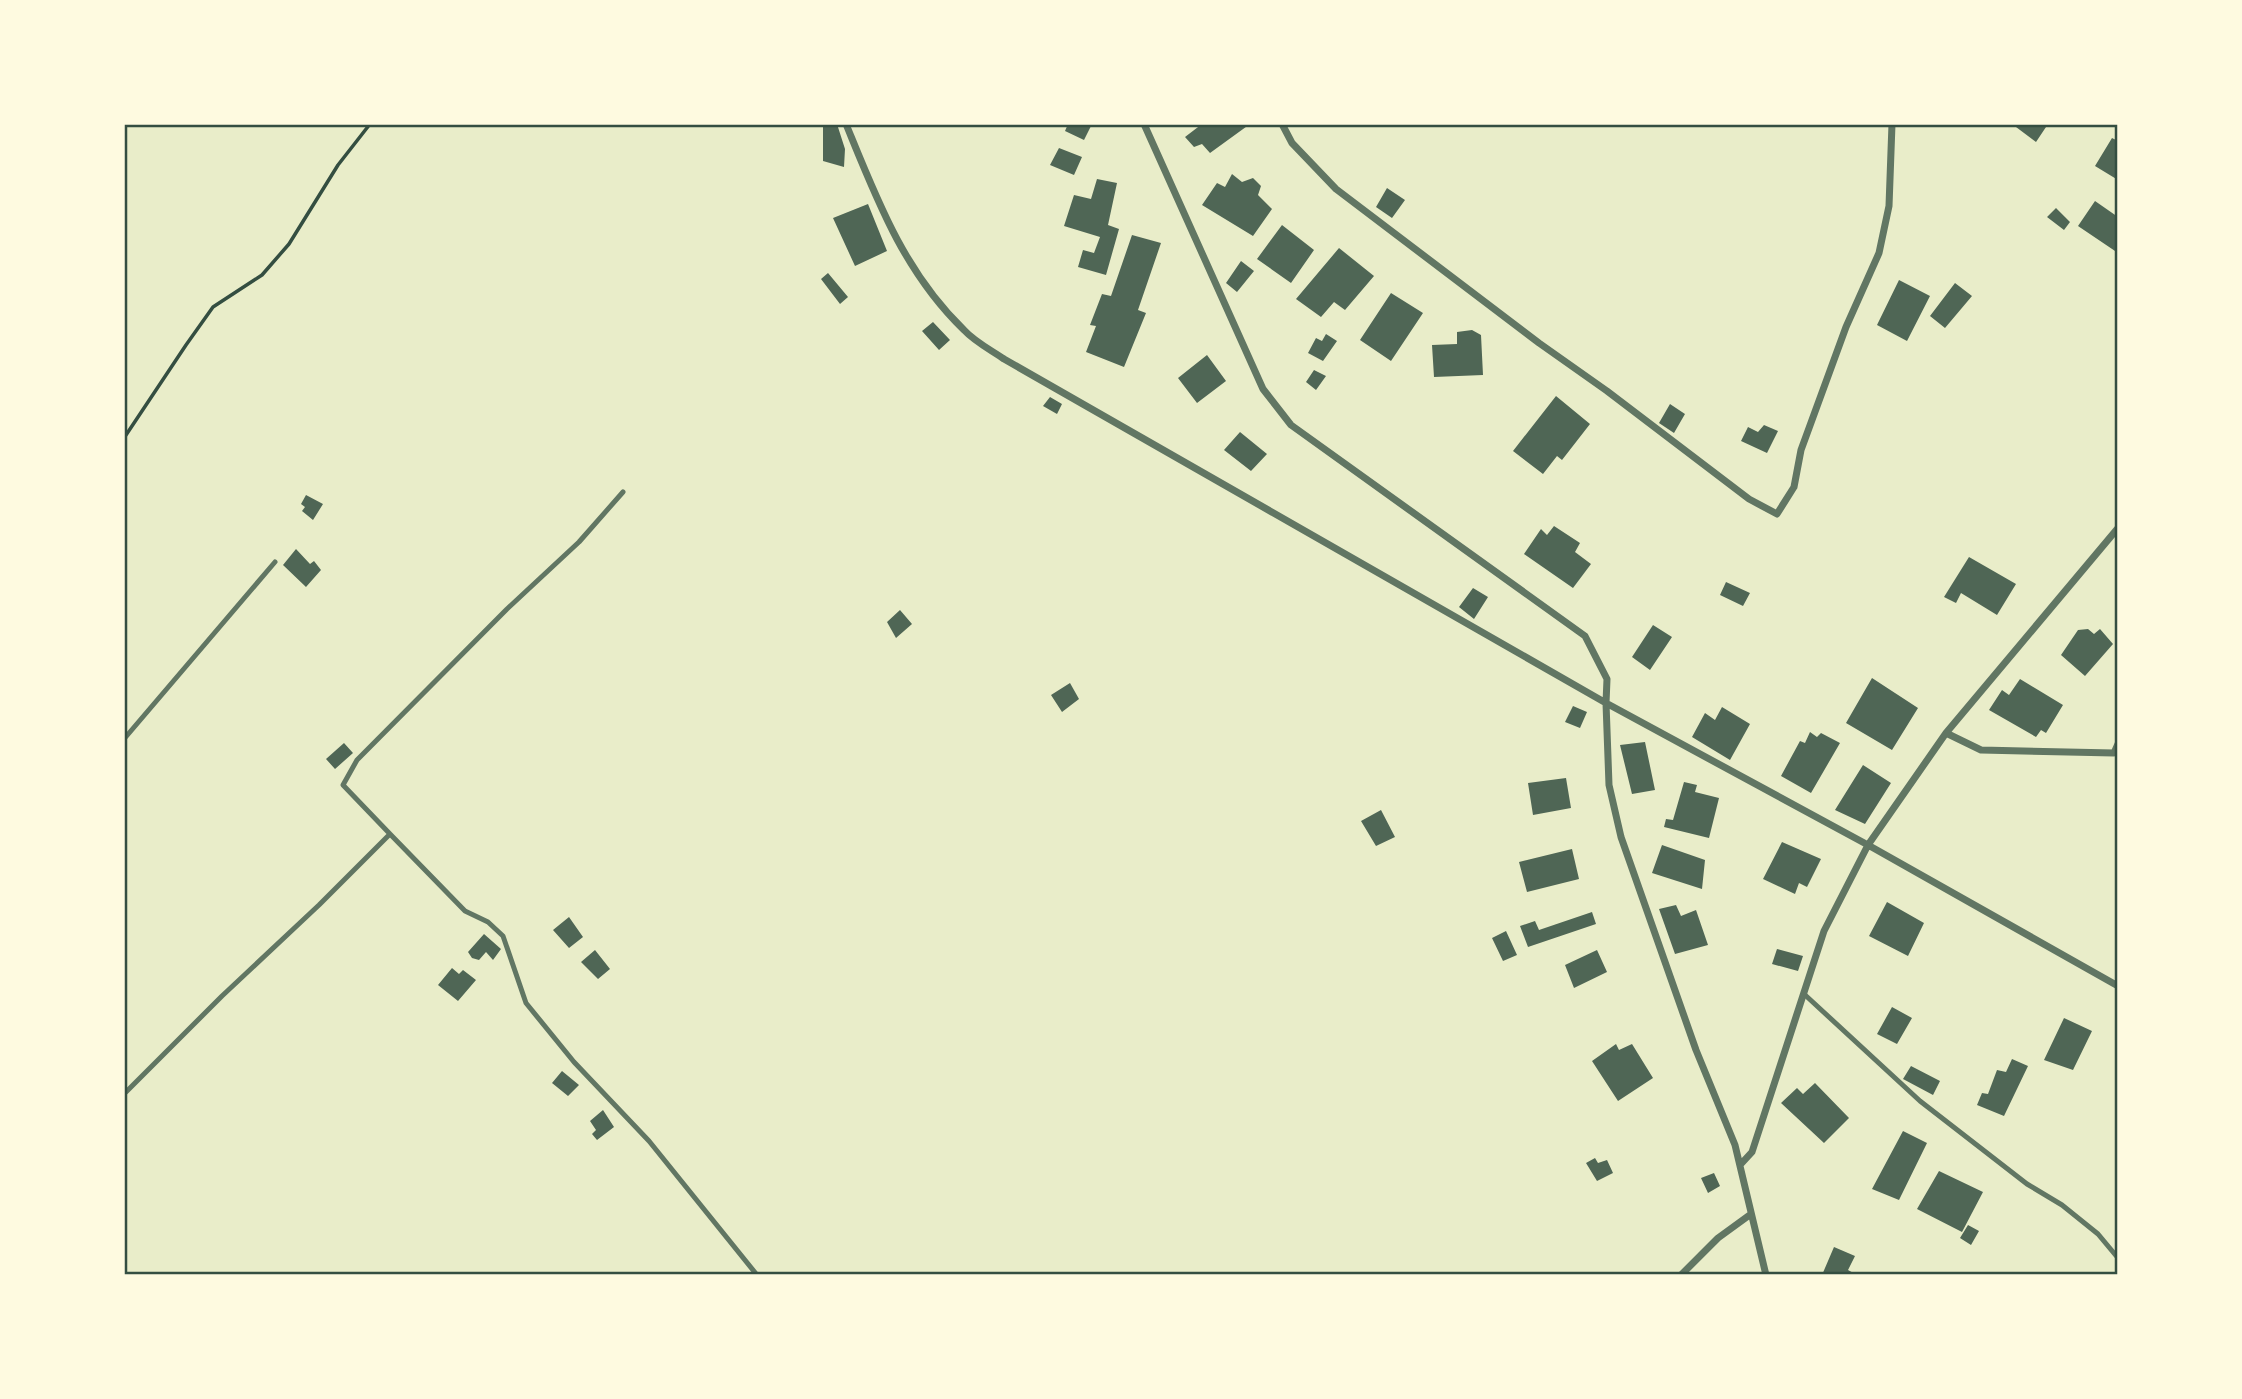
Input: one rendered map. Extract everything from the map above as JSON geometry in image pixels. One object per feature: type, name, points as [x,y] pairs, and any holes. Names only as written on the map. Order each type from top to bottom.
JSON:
[{"type":"street","points":[[846,124],[878,203],[927,290],[966,332],[1004,359],[1606,703],[1868,845],[2118,986]]},
{"type":"street","points":[[1144,124],[1263,389],[1291,425],[1585,636],[1607,679],[1609,785],[1621,836],[1696,1050],[1735,1144],[1766,1275]]},
{"type":"street","points":[[1282,124],[1292,144],[1336,189],[1749,499],[1777,514],[1794,487],[1801,450],[1846,327],[1879,253],[1889,206],[1892,124]]},
{"type":"street","points":[[1740,1165],[1752,1152],[1824,931],[1868,845],[1946,733],[2118,528]]},
{"type":"street","points":[[1946,733],[1981,750],[2114,752],[2118,744]]},
{"type":"street","points":[[1681,1275],[1718,1238],[1751,1214]]},
{"type":"lane","points":[[622,492],[579,542],[507,609],[357,760],[343,785],[465,911],[488,922],[503,936],[526,1003],[574,1062],[649,1141],[757,1275]]},
{"type":"lane","points":[[124,739],[275,562]]},
{"type":"lane","points":[[126,1092],[390,834]]},
{"type":"lane","points":[[1804,994],[1920,1101],[2027,1184],[2062,1205],[2098,1234],[2118,1258]]},
{"type":"path","points":[[124,438],[213,307],[262,275],[289,244],[331,176],[370,124]]},
{"type":"building","points":[[823,124],[837,124],[845,149],[844,167],[823,161]]},
{"type":"building","points":[[1068,124],[1092,124],[1084,140],[1065,131]]},
{"type":"building","points":[[1202,124],[1250,124],[1210,153],[1202,144],[1194,147],[1185,137]]},
{"type":"building","points":[[2012,124],[2048,124],[2036,142]]},
{"type":"building","points":[[2112,138],[2118,141],[2118,180],[2095,166]]},
{"type":"building","points":[[1059,148],[1082,157],[1074,175],[1050,165]]},
{"type":"building","points":[[1232,174],[1242,182],[1253,178],[1261,186],[1258,195],[1272,209],[1253,236],[1202,205],[1217,183],[1225,187]]},
{"type":"building","points":[[1097,179],[1117,183],[1108,225],[1119,229],[1106,275],[1078,267],[1083,250],[1094,253],[1100,237],[1064,226],[1074,195],[1091,199]]},
{"type":"building","points":[[1387,188],[1405,200],[1392,218],[1376,207]]},
{"type":"building","points":[[2095,201],[2118,217],[2118,253],[2078,226]]},
{"type":"building","points":[[868,204],[887,251],[855,266],[833,218]]},
{"type":"building","points":[[2056,208],[2070,222],[2064,230],[2047,217]]},
{"type":"building","points":[[1282,225],[1314,250],[1291,283],[1257,259]]},
{"type":"building","points":[[1132,235],[1161,243],[1138,310],[1146,313],[1124,367],[1086,352],[1096,326],[1090,325],[1102,294],[1111,296]]},
{"type":"building","points":[[1339,248],[1374,276],[1345,310],[1334,302],[1321,317],[1296,299]]},
{"type":"building","points":[[1241,261],[1254,271],[1237,292],[1226,283]]},
{"type":"building","points":[[828,273],[848,297],[840,304],[821,279]]},
{"type":"building","points":[[1899,280],[1930,296],[1907,341],[1877,325]]},
{"type":"building","points":[[1955,283],[1972,296],[1945,328],[1930,316]]},
{"type":"building","points":[[1391,293],[1423,313],[1391,361],[1360,340]]},
{"type":"building","points":[[933,322],[950,340],[939,350],[922,331]]},
{"type":"building","points":[[1472,330],[1481,335],[1483,375],[1434,377],[1432,345],[1457,344],[1457,332]]},
{"type":"building","points":[[1326,334],[1337,341],[1323,361],[1308,353],[1316,338],[1322,341]]},
{"type":"building","points":[[1207,355],[1226,381],[1197,403],[1178,378]]},
{"type":"building","points":[[1314,370],[1326,376],[1316,390],[1306,382]]},
{"type":"building","points":[[1556,396],[1590,424],[1562,460],[1557,456],[1543,474],[1513,451]]},
{"type":"building","points":[[1050,397],[1062,404],[1057,414],[1043,406]]},
{"type":"building","points":[[1670,404],[1685,414],[1674,433],[1659,423]]},
{"type":"building","points":[[1764,425],[1778,431],[1767,453],[1741,441],[1748,427],[1758,432]]},
{"type":"building","points":[[1240,432],[1267,454],[1251,471],[1224,450]]},
{"type":"building","points":[[306,495],[323,504],[313,520],[302,511],[305,507],[301,504]]},
{"type":"building","points":[[1554,526],[1580,543],[1575,552],[1591,564],[1573,588],[1524,554],[1541,529],[1547,535]]},
{"type":"building","points":[[296,549],[310,564],[314,561],[321,570],[306,587],[283,565]]},
{"type":"building","points":[[1969,557],[2016,584],[1997,615],[1961,593],[1956,603],[1944,597]]},
{"type":"building","points":[[1726,582],[1750,593],[1743,606],[1720,595]]},
{"type":"building","points":[[1473,588],[1488,597],[1474,619],[1459,607]]},
{"type":"building","points":[[900,610],[912,624],[896,638],[887,622]]},
{"type":"building","points":[[1653,625],[1672,637],[1650,670],[1632,657]]},
{"type":"building","points":[[2088,629],[2094,634],[2100,629],[2113,644],[2085,676],[2061,655],[2078,630]]},
{"type":"building","points":[[1872,678],[1918,708],[1892,750],[1846,723]]},
{"type":"building","points":[[2020,679],[2063,705],[2046,733],[2041,730],[2036,737],[1989,710],[2002,690],[2009,695]]},
{"type":"building","points":[[1070,683],[1079,699],[1062,712],[1051,695]]},
{"type":"building","points":[[1573,706],[1587,712],[1580,728],[1565,722]]},
{"type":"building","points":[[1722,707],[1750,724],[1730,760],[1692,737],[1705,713],[1715,720]]},
{"type":"building","points":[[1810,732],[1817,737],[1821,733],[1840,743],[1811,793],[1781,776],[1800,741],[1805,743]]},
{"type":"building","points":[[1645,742],[1655,790],[1632,794],[1620,745]]},
{"type":"building","points":[[344,743],[353,753],[335,769],[326,759]]},
{"type":"building","points":[[1863,765],[1891,783],[1865,824],[1835,810]]},
{"type":"building","points":[[1566,778],[1571,808],[1533,815],[1528,783]]},
{"type":"building","points":[[1684,782],[1697,785],[1695,792],[1719,798],[1709,838],[1664,827],[1666,819],[1673,820]]},
{"type":"building","points":[[1381,810],[1395,837],[1376,846],[1361,821]]},
{"type":"building","points":[[1782,842],[1821,859],[1807,887],[1799,883],[1795,894],[1763,879]]},
{"type":"building","points":[[1662,845],[1705,860],[1702,889],[1652,873]]},
{"type":"building","points":[[1572,849],[1579,879],[1527,892],[1519,862]]},
{"type":"building","points":[[1887,902],[1924,923],[1908,956],[1869,936]]},
{"type":"building","points":[[1676,905],[1681,916],[1696,910],[1708,945],[1675,954],[1659,909]]},
{"type":"building","points":[[1592,912],[1596,924],[1528,947],[1520,926],[1535,921],[1539,930]]},
{"type":"building","points":[[569,917],[583,937],[569,948],[553,930]]},
{"type":"building","points":[[1506,931],[1517,955],[1503,961],[1492,938]]},
{"type":"building","points":[[484,934],[501,949],[493,960],[486,952],[479,960],[472,958],[468,952]]},
{"type":"building","points":[[1777,949],[1803,956],[1798,971],[1772,964]]},
{"type":"building","points":[[595,950],[610,969],[598,979],[581,962]]},
{"type":"building","points":[[1597,950],[1607,972],[1574,988],[1565,965]]},
{"type":"building","points":[[452,968],[459,974],[463,970],[476,980],[458,1001],[438,985]]},
{"type":"building","points":[[1892,1007],[1912,1018],[1897,1044],[1877,1034]]},
{"type":"building","points":[[2064,1018],[2092,1031],[2073,1070],[2044,1060]]},
{"type":"building","points":[[1616,1044],[1619,1050],[1632,1044],[1653,1078],[1618,1101],[1592,1061]]},
{"type":"building","points":[[2012,1059],[2028,1066],[2004,1116],[1977,1105],[1982,1093],[1988,1094],[1997,1070],[2006,1072]]},
{"type":"building","points":[[1911,1066],[1940,1081],[1933,1095],[1903,1079]]},
{"type":"building","points":[[562,1071],[579,1085],[568,1096],[552,1083]]},
{"type":"building","points":[[1815,1083],[1849,1118],[1824,1143],[1781,1103],[1797,1088],[1803,1094]]},
{"type":"building","points":[[603,1110],[614,1127],[597,1140],[592,1134],[596,1130],[590,1121]]},
{"type":"building","points":[[1903,1131],[1927,1143],[1899,1200],[1872,1189]]},
{"type":"building","points":[[1595,1158],[1598,1163],[1607,1160],[1613,1173],[1597,1181],[1586,1163]]},
{"type":"building","points":[[1939,1171],[1983,1192],[1962,1232],[1917,1209]]},
{"type":"building","points":[[1714,1173],[1720,1186],[1708,1193],[1701,1178]]},
{"type":"building","points":[[1968,1225],[1979,1231],[1971,1245],[1960,1238]]},
{"type":"building","points":[[1834,1247],[1855,1256],[1848,1270],[1857,1275],[1822,1275]]}]
